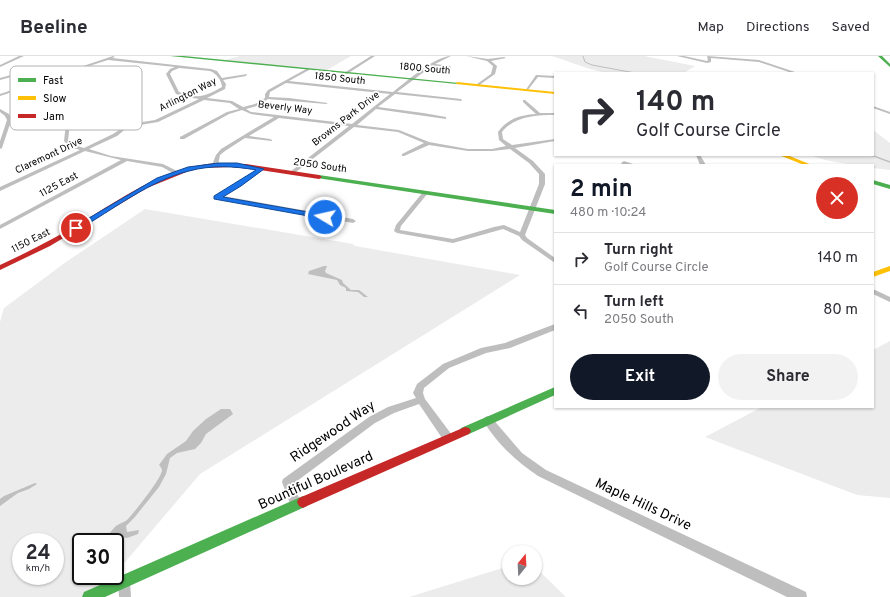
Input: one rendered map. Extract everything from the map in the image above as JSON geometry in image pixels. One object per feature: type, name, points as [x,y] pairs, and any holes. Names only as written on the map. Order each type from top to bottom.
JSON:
[{"type":"main road","name":"1800 South","points":[[172,56],[554,93]]},
{"type":"main road","points":[[880,56],[890,66]]},
{"type":"main road","points":[[785,156],[806,164]]},
{"type":"main road","name":"2050 South","points":[[175,172],[214,165],[237,165],[554,212]]},
{"type":"main road","name":"1150 East","points":[[0,268],[42,249],[152,183],[175,172]]},
{"type":"main road","points":[[874,182],[890,187]]},
{"type":"main road","points":[[874,275],[890,268]]},
{"type":"main road","name":"Bountiful Boulevard","points":[[124,582],[554,391]]},
{"type":"main road","name":"Bountiful Boulevard","points":[[89,597],[117,585]]},
{"type":"street","points":[[0,66],[22,56]]},
{"type":"street","points":[[88,66],[117,56]]},
{"type":"street","points":[[346,73],[373,56]]},
{"type":"street","name":"Browns Park Drive","points":[[292,173],[412,79],[431,65],[449,56]]},
{"type":"street","points":[[468,56],[488,60],[504,58]]},
{"type":"street","points":[[679,56],[707,62],[710,61],[709,56],[759,61],[793,72]]},
{"type":"street","name":"Arlington Way","points":[[108,59],[213,70],[224,84],[224,88],[204,98],[153,122],[142,124]]},
{"type":"street","points":[[0,60],[14,60]]},
{"type":"street","points":[[478,85],[496,70],[494,64],[488,60]]},
{"type":"street","points":[[431,65],[450,67]]},
{"type":"street","name":"Beverly Way","points":[[180,66],[168,73],[175,92],[183,96],[231,102],[237,104],[241,109],[251,113],[398,131],[428,143],[451,148],[492,150],[554,140]]},
{"type":"street","points":[[267,98],[269,90],[308,69]]},
{"type":"street","points":[[0,75],[10,76]]},
{"type":"street","name":"Arlington Way","points":[[220,79],[246,75]]},
{"type":"street","points":[[0,80],[10,76]]},
{"type":"street","points":[[526,90],[537,76],[554,77]]},
{"type":"street","name":"1850 South","points":[[285,82],[461,100]]},
{"type":"street","points":[[0,95],[10,92]]},
{"type":"street","points":[[182,138],[226,114],[256,105],[267,98],[289,98],[326,103]]},
{"type":"street","points":[[524,101],[540,115]]},
{"type":"street","points":[[874,107],[890,112]]},
{"type":"street","points":[[374,108],[444,118]]},
{"type":"street","points":[[0,110],[5,113],[9,120],[0,148]]},
{"type":"street","points":[[522,234],[542,184],[542,174],[536,166],[510,147],[500,137],[501,129],[517,119],[554,114]]},
{"type":"street","points":[[214,165],[220,153],[245,136],[278,117]]},
{"type":"street","points":[[67,130],[66,141],[72,146],[126,160],[163,166],[175,172]]},
{"type":"street","name":"Claremont Drive","points":[[0,189],[84,150],[122,130]]},
{"type":"street","points":[[245,136],[270,140]]},
{"type":"street","points":[[404,155],[428,143]]},
{"type":"street","name":"1125 East","points":[[0,227],[126,160]]},
{"type":"street","points":[[261,169],[239,185],[217,197],[353,221]]},
{"type":"street","points":[[425,193],[398,226],[397,231],[454,242],[500,227],[508,228],[522,234],[524,239],[554,260]]},
{"type":"street","points":[[874,292],[890,300]]},
{"type":"street","points":[[448,438],[421,400],[418,393],[420,386],[446,366],[484,350],[507,346],[554,327]]},
{"type":"street","name":"Ridgewood Way","points":[[296,505],[287,482],[372,420],[391,410],[421,400]]},
{"type":"street","name":"Maple Hills Drive","points":[[488,420],[512,450],[526,463],[542,473],[801,597]]},
{"type":"street","points":[[124,582],[125,597]]},
{"type":"shaded area","points":[[240,56],[351,56],[327,70],[224,60]]},
{"type":"shaded area","points":[[552,56],[644,56],[695,66],[686,72],[602,72]]},
{"type":"shaded area","points":[[874,131],[890,143],[890,170],[874,168],[874,164],[848,164],[813,156],[874,156]]},
{"type":"shaded area","points":[[145,209],[353,244],[355,246],[520,275],[200,474],[124,563],[124,533],[72,533],[72,585],[104,585],[93,597],[0,597],[0,322],[4,308],[66,262]]},
{"type":"shaded area","points":[[327,266],[325,271],[326,273],[342,280],[343,283],[351,290],[359,290],[368,297],[364,297],[358,292],[346,291],[346,288],[340,285],[337,280],[308,274],[309,271]]},
{"type":"shaded area","points":[[890,341],[890,498],[857,495],[705,437],[760,408],[874,408],[874,349]]},
{"type":"shaded area","points":[[221,409],[230,409],[233,414],[206,434],[201,443],[195,449],[177,453],[170,458],[166,474],[159,487],[126,526],[127,532],[139,530],[138,534],[127,538],[124,537],[124,533],[110,533],[115,527],[127,520],[147,496],[161,474],[162,470],[159,465],[167,454],[186,441],[193,431],[206,419]]},
{"type":"shaded area","points":[[35,483],[37,484],[18,493],[0,506],[0,499],[4,496]]},
{"type":"shaded area","points":[[502,568],[502,585],[542,585],[542,574],[566,597],[409,597]]},
{"type":"waterway","points":[[583,56],[585,62],[592,65],[630,72]]},
{"type":"waterway","points":[[874,156],[890,162]]},
{"type":"traffic: fast","points":[[172,56],[457,83]]},
{"type":"traffic: fast","points":[[880,56],[890,66]]},
{"type":"traffic: fast","points":[[319,177],[554,212]]},
{"type":"traffic: fast","points":[[874,182],[890,187]]},
{"type":"traffic: fast","points":[[465,431],[554,391]]},
{"type":"traffic: fast","points":[[89,597],[303,502]]},
{"type":"traffic: slow","points":[[457,83],[554,93]]},
{"type":"traffic: slow","points":[[785,156],[806,164]]},
{"type":"traffic: slow","points":[[874,275],[890,268]]},
{"type":"traffic: jam","points":[[0,268],[59,238],[145,187],[187,169],[202,166],[231,165],[319,177]]},
{"type":"traffic: jam","points":[[303,502],[465,431]]},
{"type":"route","points":[[76,228],[159,179],[175,172],[219,165],[237,165],[261,169],[239,185],[217,197],[221,199],[325,217]]}]
